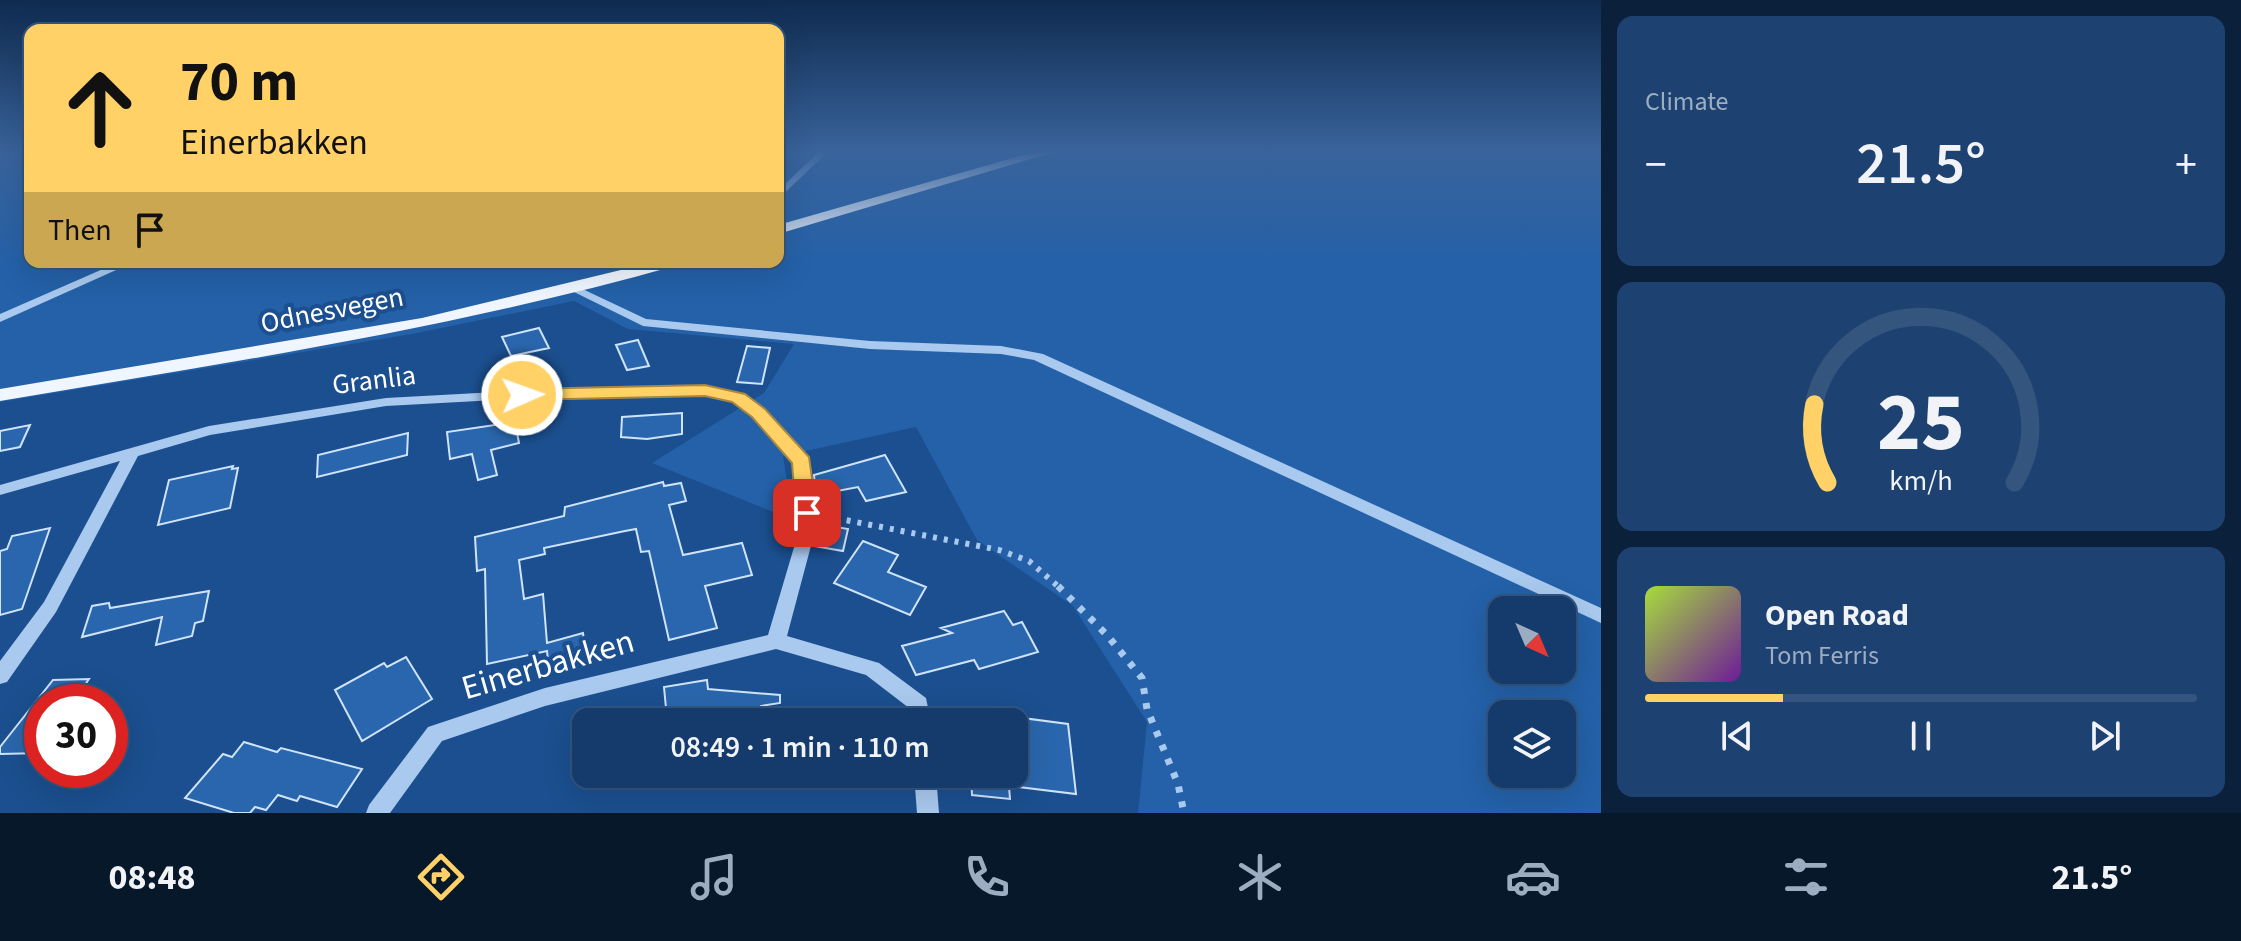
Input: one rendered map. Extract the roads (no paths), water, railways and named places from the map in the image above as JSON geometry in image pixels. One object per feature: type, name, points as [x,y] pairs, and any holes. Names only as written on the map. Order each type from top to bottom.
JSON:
[{"type":"main road","points":[[784,228],[917,190]]},
{"type":"main road","name":"Odnesvegen","points":[[0,395],[330,341],[574,288],[649,268]]},
{"type":"street","points":[[0,318],[114,268]]},
{"type":"street","points":[[574,288],[643,322],[870,345],[1001,350],[1038,357],[1601,616]]},
{"type":"street","name":"Granlia","points":[[0,490],[209,431],[386,402],[550,393],[705,391],[738,398],[758,413],[802,462],[808,527],[776,641]]},
{"type":"street","points":[[0,676],[50,607],[132,453]]},
{"type":"street","name":"Einerbakken","points":[[377,813],[435,734],[545,697],[776,641],[872,669],[919,704],[919,708]]},
{"type":"street","points":[[926,788],[928,813]]}]
